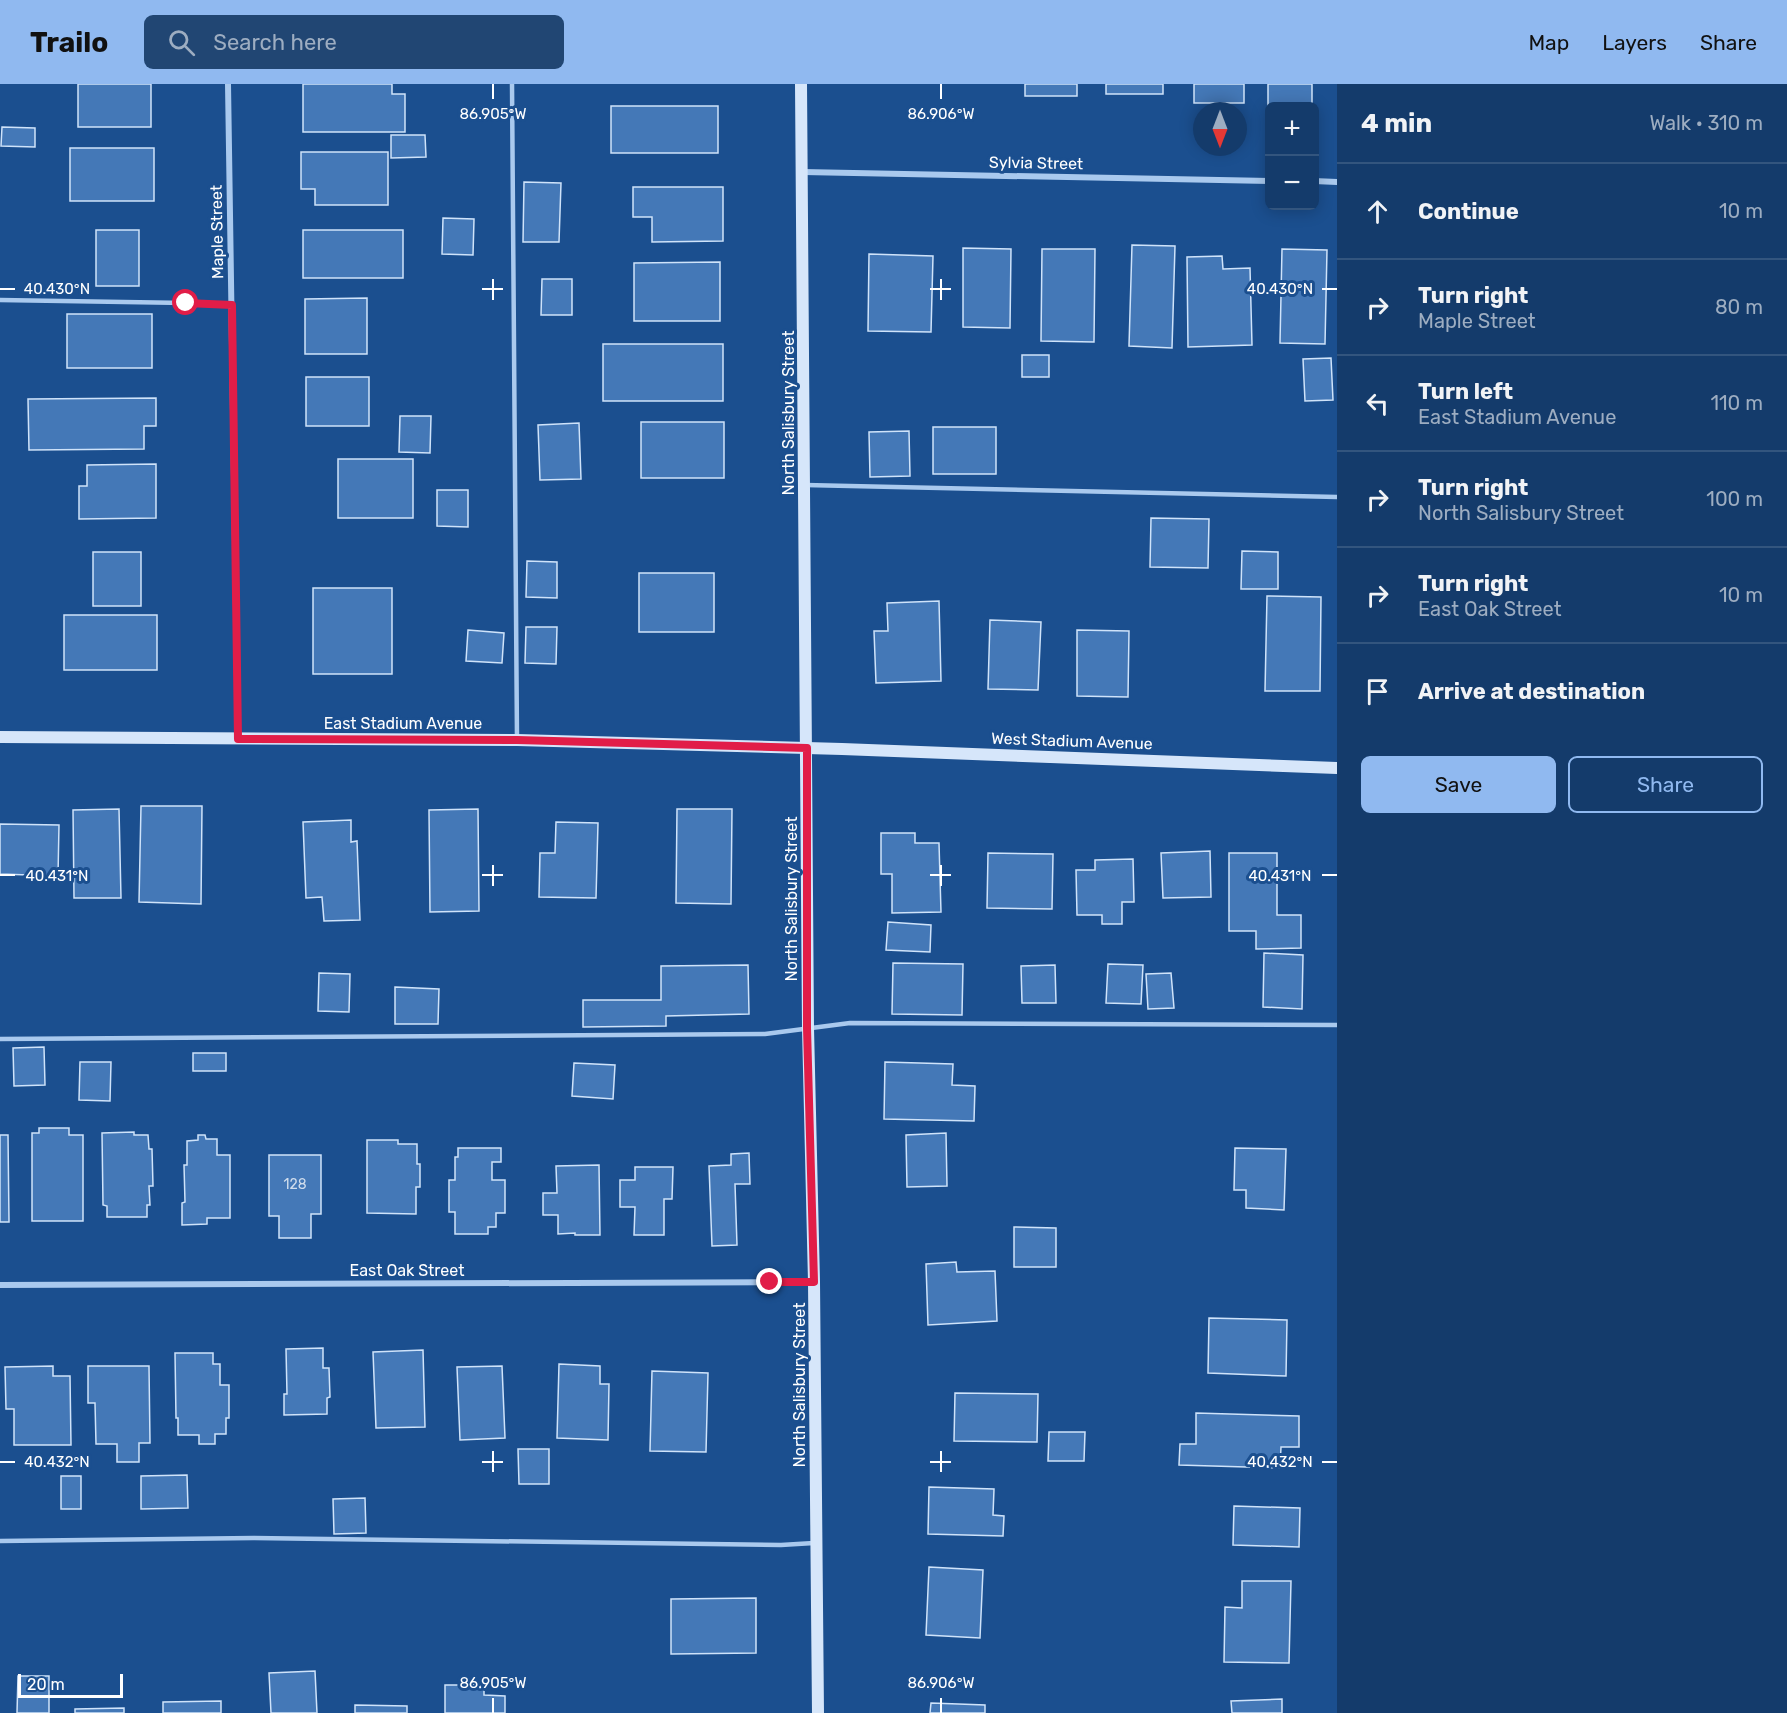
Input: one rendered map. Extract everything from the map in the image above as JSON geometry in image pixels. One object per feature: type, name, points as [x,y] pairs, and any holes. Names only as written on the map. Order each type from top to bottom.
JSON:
[{"type":"street","name":"Maple Street","points":[[228,84],[238,739]]},
{"type":"street","name":"North Salisbury Street","points":[[801,84],[807,1028],[814,1282],[818,1713]]},
{"type":"street","name":"Sylvia Street","points":[[803,172],[1265,181]]},
{"type":"street","points":[[1319,181],[1337,182]]},
{"type":"street","name":"East Stadium Avenue","points":[[0,737],[517,740],[807,748]]},
{"type":"street","name":"West Stadium Avenue","points":[[807,748],[1337,768]]},
{"type":"street","name":"East Oak Street","points":[[0,1285],[814,1282]]},
{"type":"lane","points":[[512,84],[517,740]]},
{"type":"lane","points":[[0,300],[232,305]]},
{"type":"lane","points":[[805,485],[1337,496]]},
{"type":"lane","points":[[0,1039],[765,1034],[850,1023],[1337,1025]]},
{"type":"lane","points":[[0,1541],[254,1538],[781,1545],[816,1543]]},
{"type":"building","points":[[78,84],[151,84],[151,127],[78,127]]},
{"type":"building","points":[[303,84],[392,84],[392,94],[405,94],[405,132],[303,132]]},
{"type":"building","points":[[1025,84],[1077,84],[1077,96],[1025,96]]},
{"type":"building","points":[[1106,84],[1163,84],[1163,94],[1106,94]]},
{"type":"building","points":[[1194,84],[1244,84],[1244,102],[1194,102]]},
{"type":"building","points":[[1268,84],[1312,84],[1312,102],[1268,102]]},
{"type":"building","points":[[611,106],[718,106],[718,153],[611,153]]},
{"type":"building","points":[[2,127],[35,128],[35,147],[1,146]]},
{"type":"building","points":[[391,135],[425,135],[426,157],[391,158]]},
{"type":"building","points":[[70,148],[154,148],[154,201],[70,201]]},
{"type":"building","points":[[301,152],[388,152],[388,205],[315,205],[315,189],[301,189]]},
{"type":"building","points":[[524,182],[561,183],[559,242],[523,242]]},
{"type":"building","points":[[633,187],[723,187],[723,241],[652,242],[652,217],[633,217]]},
{"type":"building","points":[[443,218],[474,219],[473,255],[442,254]]},
{"type":"building","points":[[96,230],[139,230],[139,286],[96,286]]},
{"type":"building","points":[[303,230],[403,230],[403,278],[303,278]]},
{"type":"building","points":[[1132,245],[1175,246],[1172,348],[1129,346]]},
{"type":"building","points":[[963,248],[1011,249],[1010,328],[963,327]]},
{"type":"building","points":[[1042,249],[1095,249],[1094,342],[1041,341]]},
{"type":"building","points":[[1282,249],[1327,250],[1325,344],[1280,343]]},
{"type":"building","points":[[869,254],[933,256],[931,332],[868,331]]},
{"type":"building","points":[[1222,256],[1223,269],[1250,268],[1252,345],[1188,347],[1187,257]]},
{"type":"building","points":[[720,262],[720,321],[634,321],[634,263]]},
{"type":"building","points":[[542,279],[572,279],[572,315],[541,315]]},
{"type":"building","points":[[367,298],[367,354],[305,354],[305,299]]},
{"type":"building","points":[[67,314],[152,314],[152,368],[67,368]]},
{"type":"building","points":[[603,344],[723,344],[723,401],[603,401]]},
{"type":"building","points":[[1022,355],[1049,355],[1049,377],[1022,377]]},
{"type":"building","points":[[1331,358],[1333,400],[1305,401],[1303,359]]},
{"type":"building","points":[[306,377],[369,377],[369,426],[306,426]]},
{"type":"building","points":[[156,398],[156,426],[144,426],[144,449],[29,450],[28,399]]},
{"type":"building","points":[[400,416],[431,416],[430,453],[399,452]]},
{"type":"building","points":[[641,422],[724,422],[724,478],[641,478]]},
{"type":"building","points":[[579,423],[581,479],[540,480],[538,425]]},
{"type":"building","points":[[933,427],[996,427],[996,474],[933,474]]},
{"type":"building","points":[[909,431],[910,476],[870,477],[869,432]]},
{"type":"building","points":[[338,459],[413,459],[413,518],[338,518]]},
{"type":"building","points":[[156,464],[156,518],[79,519],[79,486],[87,486],[87,465]]},
{"type":"building","points":[[437,490],[468,490],[468,527],[437,526]]},
{"type":"building","points":[[1151,518],[1209,519],[1208,568],[1150,567]]},
{"type":"building","points":[[1242,551],[1278,552],[1278,589],[1241,589]]},
{"type":"building","points":[[93,552],[141,552],[141,606],[93,606]]},
{"type":"building","points":[[527,561],[557,562],[557,598],[526,597]]},
{"type":"building","points":[[639,573],[714,573],[714,632],[639,632]]},
{"type":"building","points":[[313,588],[392,588],[392,674],[313,674]]},
{"type":"building","points":[[1267,596],[1321,597],[1320,691],[1265,691]]},
{"type":"building","points":[[939,601],[941,681],[876,683],[874,631],[888,631],[887,603]]},
{"type":"building","points":[[64,615],[157,615],[157,670],[64,670]]},
{"type":"building","points":[[990,620],[1041,622],[1038,690],[988,689]]},
{"type":"building","points":[[526,627],[557,627],[556,664],[525,663]]},
{"type":"building","points":[[468,630],[504,633],[502,663],[466,661]]},
{"type":"building","points":[[1077,630],[1129,631],[1128,697],[1077,696]]},
{"type":"building","points":[[141,806],[202,806],[201,904],[139,902]]},
{"type":"building","points":[[119,809],[121,898],[74,898],[73,810]]},
{"type":"building","points":[[478,809],[479,911],[430,912],[429,810]]},
{"type":"building","points":[[677,809],[732,809],[731,904],[676,903]]},
{"type":"building","points":[[351,820],[351,842],[357,841],[360,920],[324,921],[322,897],[306,898],[303,822]]},
{"type":"building","points":[[556,822],[598,823],[596,898],[539,897],[540,853],[555,853]]},
{"type":"building","points":[[0,824],[59,825],[58,876],[0,874]]},
{"type":"building","points":[[881,833],[915,833],[915,843],[939,843],[941,912],[892,913],[892,874],[881,874]]},
{"type":"building","points":[[1210,851],[1211,897],[1163,898],[1161,853]]},
{"type":"building","points":[[988,853],[1053,854],[1052,909],[987,908]]},
{"type":"building","points":[[1229,853],[1277,853],[1277,915],[1301,915],[1301,948],[1256,949],[1256,931],[1229,931]]},
{"type":"building","points":[[1133,859],[1134,902],[1122,902],[1122,924],[1102,924],[1102,915],[1077,915],[1076,870],[1095,870],[1095,860]]},
{"type":"building","points":[[888,922],[931,925],[930,952],[886,950]]},
{"type":"building","points":[[1264,953],[1303,955],[1302,1009],[1263,1007]]},
{"type":"building","points":[[893,963],[963,964],[962,1015],[892,1014]]},
{"type":"building","points":[[1108,964],[1143,965],[1141,1004],[1106,1003]]},
{"type":"building","points":[[748,965],[749,1014],[666,1016],[666,1026],[583,1027],[583,1000],[661,1000],[661,966]]},
{"type":"building","points":[[1055,965],[1056,1003],[1022,1003],[1021,966]]},
{"type":"building","points":[[319,973],[350,974],[349,1012],[318,1011]]},
{"type":"building","points":[[1171,973],[1174,1008],[1148,1009],[1146,974]]},
{"type":"building","points":[[395,987],[439,989],[438,1024],[395,1024]]},
{"type":"building","points":[[44,1047],[45,1085],[14,1086],[13,1048]]},
{"type":"building","points":[[193,1053],[226,1053],[226,1071],[193,1071]]},
{"type":"building","points":[[80,1062],[111,1062],[110,1101],[79,1100]]},
{"type":"building","points":[[885,1062],[953,1064],[952,1085],[975,1086],[974,1121],[884,1119]]},
{"type":"building","points":[[574,1063],[615,1065],[613,1099],[572,1096]]},
{"type":"building","points":[[39,1128],[69,1128],[69,1135],[83,1135],[83,1221],[32,1221],[32,1133],[39,1133]]},
{"type":"building","points":[[134,1132],[134,1135],[148,1135],[149,1149],[152,1149],[153,1186],[149,1186],[150,1205],[147,1205],[147,1217],[107,1217],[107,1206],[103,1205],[102,1133]]},
{"type":"building","points":[[946,1133],[947,1186],[907,1187],[906,1135]]},
{"type":"building","points":[[0,1135],[8,1135],[9,1222],[0,1222]]},
{"type":"building","points":[[198,1135],[205,1135],[206,1139],[217,1139],[217,1155],[230,1155],[230,1218],[207,1218],[207,1224],[182,1225],[187,1141],[198,1140]]},
{"type":"building","points":[[367,1140],[398,1140],[398,1144],[417,1144],[420,1187],[416,1187],[416,1214],[367,1213]]},
{"type":"building","points":[[458,1148],[501,1148],[501,1162],[492,1162],[492,1180],[505,1180],[505,1213],[496,1213],[496,1227],[488,1227],[488,1234],[455,1234],[455,1212],[449,1212],[449,1180],[455,1180],[455,1157],[458,1157]]},
{"type":"building","points":[[1235,1148],[1286,1149],[1284,1210],[1246,1208],[1246,1190],[1234,1190]]},
{"type":"building","points":[[749,1153],[750,1184],[735,1184],[737,1245],[712,1246],[709,1166],[731,1165],[731,1154]]},
{"type":"building","points":[[269,1155],[321,1155],[321,1214],[311,1214],[311,1238],[279,1238],[279,1216],[269,1216]]},
{"type":"building","points":[[599,1165],[600,1235],[558,1234],[558,1215],[543,1215],[543,1193],[557,1193],[556,1166]]},
{"type":"building","points":[[635,1167],[673,1167],[672,1199],[664,1199],[664,1235],[634,1235],[635,1207],[620,1207],[620,1180],[635,1180]]},
{"type":"building","points":[[1014,1227],[1056,1228],[1056,1267],[1014,1267]]},
{"type":"building","points":[[956,1262],[957,1272],[995,1271],[997,1321],[928,1325],[926,1264]]},
{"type":"building","points":[[1209,1318],[1287,1320],[1286,1376],[1208,1373]]},
{"type":"building","points":[[323,1348],[323,1368],[329,1368],[330,1397],[327,1398],[327,1414],[284,1415],[284,1394],[287,1394],[286,1349]]},
{"type":"building","points":[[423,1350],[425,1427],[376,1428],[373,1352]]},
{"type":"building","points":[[175,1353],[213,1353],[213,1364],[220,1364],[220,1385],[229,1385],[229,1418],[226,1418],[226,1434],[215,1434],[215,1444],[199,1444],[199,1435],[178,1435]]},
{"type":"building","points":[[559,1364],[600,1366],[600,1384],[609,1384],[608,1440],[557,1438]]},
{"type":"building","points":[[53,1366],[53,1376],[70,1376],[71,1445],[14,1445],[14,1409],[6,1409],[5,1367]]},
{"type":"building","points":[[88,1366],[149,1366],[150,1443],[139,1443],[139,1462],[117,1462],[117,1444],[96,1444],[95,1403],[88,1403]]},
{"type":"building","points":[[502,1366],[505,1438],[460,1440],[457,1367]]},
{"type":"building","points":[[652,1371],[708,1373],[706,1452],[650,1451]]},
{"type":"building","points":[[955,1393],[1038,1394],[1037,1442],[954,1441]]},
{"type":"building","points":[[1196,1413],[1299,1416],[1299,1447],[1281,1447],[1280,1468],[1179,1465],[1180,1444],[1196,1444]]},
{"type":"building","points":[[1049,1432],[1085,1432],[1084,1461],[1048,1461]]},
{"type":"building","points":[[518,1449],[549,1449],[549,1484],[519,1484]]},
{"type":"building","points":[[187,1475],[188,1508],[141,1509],[141,1476]]},
{"type":"building","points":[[61,1476],[81,1476],[81,1509],[61,1509]]},
{"type":"building","points":[[929,1487],[994,1489],[993,1515],[1004,1516],[1003,1536],[928,1534]]},
{"type":"building","points":[[365,1498],[366,1533],[334,1534],[333,1499]]},
{"type":"building","points":[[1234,1506],[1300,1508],[1299,1547],[1233,1545]]},
{"type":"building","points":[[929,1567],[983,1570],[980,1638],[926,1635]]},
{"type":"building","points":[[1242,1581],[1291,1581],[1289,1663],[1224,1662],[1225,1607],[1242,1608]]},
{"type":"building","points":[[756,1598],[756,1653],[671,1654],[671,1599]]},
{"type":"building","points":[[315,1671],[317,1713],[271,1713],[269,1673]]},
{"type":"building","points":[[18,1676],[49,1676],[49,1713],[17,1713]]},
{"type":"building","points":[[445,1685],[484,1685],[484,1695],[505,1696],[505,1713],[445,1713]]},
{"type":"building","points":[[1282,1699],[1282,1713],[1232,1713],[1231,1701]]},
{"type":"building","points":[[221,1701],[221,1713],[163,1713],[163,1702]]},
{"type":"building","points":[[931,1703],[985,1705],[985,1713],[930,1713]]},
{"type":"building","points":[[355,1705],[407,1706],[407,1713],[355,1713]]},
{"type":"building","points":[[124,1708],[124,1713],[75,1713],[75,1709]]},
{"type":"route","points":[[186,303],[232,305],[238,739],[517,740],[807,748],[807,1028],[814,1282],[770,1282]]}]
